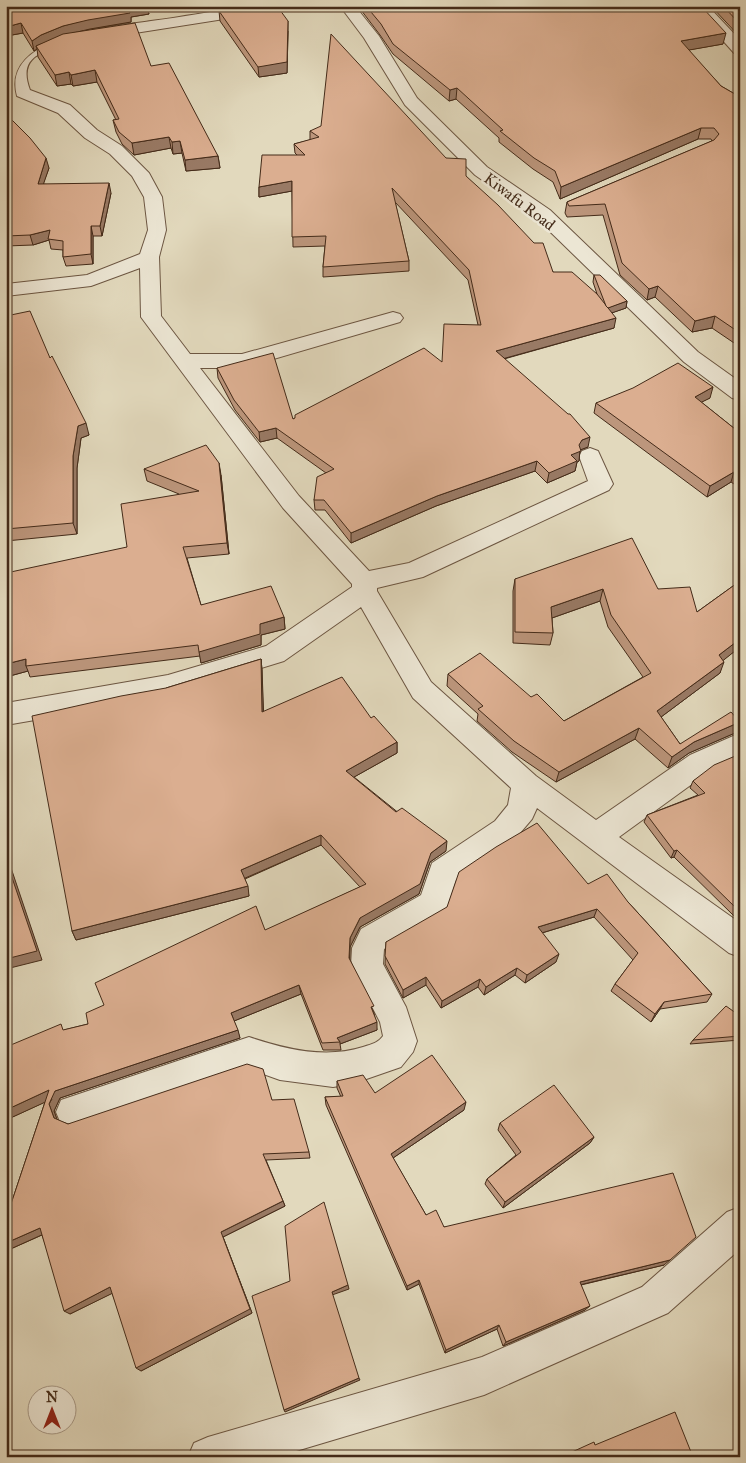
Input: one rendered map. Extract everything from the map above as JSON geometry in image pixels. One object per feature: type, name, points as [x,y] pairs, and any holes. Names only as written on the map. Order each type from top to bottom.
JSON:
[{"type":"street","points":[[281,6],[88,33],[56,42],[32,52],[20,64],[17,76],[23,93],[64,109],[92,134],[116,150],[140,173],[153,197],[157,230],[149,257],[151,317],[291,502],[365,586],[422,690],[526,784],[740,943]]},
{"type":"street","name":"Kiwafu Road","points":[[347,6],[370,36],[411,101],[481,171],[543,214],[691,357],[740,392]]},
{"type":"street","points":[[699,6],[740,50]]},
{"type":"street","points":[[543,214],[561,207]]},
{"type":"street","points":[[6,290],[91,280],[149,257]]},
{"type":"street","points":[[184,361],[244,361],[393,318]]},
{"type":"street","points":[[6,714],[168,686],[275,654],[365,586],[414,571],[600,484],[590,456]]},
{"type":"street","points":[[596,837],[700,763],[740,744]]},
{"type":"street","points":[[73,1112],[249,1053],[280,1064],[333,1070],[352,1067],[389,1056],[401,1041],[395,1018],[367,966],[368,948],[372,939],[434,904],[443,872],[505,830],[522,810],[526,784]]},
{"type":"street","points":[[208,1457],[484,1376],[655,1300],[740,1225]]},
{"type":"building","points":[[6,6],[137,6],[128,8],[130,13],[63,26],[32,41],[21,23],[10,26],[6,23]]},
{"type":"building","points":[[251,6],[277,6],[288,21],[287,62],[258,67],[219,11]]},
{"type":"building","points":[[366,6],[701,6],[726,33],[681,41],[721,86],[740,97],[740,333],[715,316],[695,321],[658,286],[649,289],[622,263],[605,204],[569,206],[567,202],[714,140],[719,134],[714,128],[701,128],[561,187],[555,171],[534,158],[500,131],[503,130],[457,88],[450,90],[393,44],[381,24]]},
{"type":"building","points":[[723,6],[740,6],[740,24]]},
{"type":"building","points":[[135,23],[151,66],[169,63],[218,156],[185,160],[180,141],[172,142],[169,137],[132,143],[119,132],[113,120],[119,119],[95,70],[71,75],[69,72],[55,75],[36,46],[63,34]]},
{"type":"building","points":[[331,34],[446,158],[466,159],[466,176],[498,205],[534,243],[543,243],[553,272],[572,272],[597,294],[616,318],[496,351],[570,414],[590,437],[582,440],[579,445],[581,451],[571,455],[577,461],[549,473],[537,461],[437,496],[351,533],[324,500],[314,500],[317,477],[334,469],[276,428],[259,432],[234,400],[217,368],[273,353],[293,419],[295,415],[424,348],[442,362],[444,324],[481,325],[469,270],[392,188],[409,261],[323,267],[326,236],[292,237],[292,181],[259,187],[262,155],[305,155],[294,144],[319,137],[310,131],[321,126]]},
{"type":"building","points":[[6,117],[9,117],[30,138],[46,158],[38,184],[109,183],[100,226],[91,226],[91,254],[63,257],[63,241],[48,239],[50,230],[30,235],[6,236]]},
{"type":"building","points":[[594,275],[600,275],[627,301],[608,308]]},
{"type":"building","points":[[30,311],[50,358],[52,356],[86,423],[78,426],[73,456],[73,523],[6,529],[6,316]]},
{"type":"building","points":[[678,363],[713,387],[695,397],[740,433],[740,475],[734,472],[710,486],[596,403],[633,388]]},
{"type":"building","points":[[206,445],[219,463],[227,543],[183,547],[201,605],[271,586],[284,617],[260,624],[260,634],[199,652],[198,645],[26,666],[26,659],[6,664],[6,573],[127,547],[121,504],[199,491],[144,469]]},
{"type":"building","points":[[632,538],[658,589],[690,587],[697,612],[740,581],[740,639],[719,655],[724,662],[657,711],[680,744],[731,712],[740,722],[694,742],[672,757],[639,728],[559,772],[514,741],[478,709],[483,706],[448,674],[480,653],[531,697],[537,694],[564,721],[651,673],[611,615],[603,589],[551,607],[553,633],[515,632],[515,579]]},
{"type":"building","points":[[261,659],[262,712],[342,677],[371,718],[374,716],[397,742],[346,771],[396,812],[402,808],[447,841],[431,853],[420,884],[360,918],[350,938],[349,958],[374,1006],[371,1007],[377,1022],[337,1038],[340,1042],[322,1043],[299,985],[231,1013],[238,1030],[55,1091],[49,1104],[54,1118],[68,1124],[247,1064],[263,1069],[272,1100],[294,1099],[309,1152],[263,1154],[283,1201],[221,1232],[250,1309],[136,1368],[110,1287],[64,1311],[40,1228],[6,1243],[6,1219],[49,1090],[6,1110],[6,1047],[61,1024],[63,1030],[88,1024],[86,1013],[104,1005],[95,983],[256,906],[265,930],[366,884],[321,835],[241,870],[248,886],[72,931],[32,716],[166,688]]},
{"type":"building","points":[[740,754],[740,908],[738,910],[677,850],[674,851],[647,815],[705,793],[693,781],[714,765]]},
{"type":"building","points":[[537,823],[588,884],[607,874],[628,902],[712,994],[664,1002],[655,1014],[615,984],[638,953],[597,909],[538,927],[559,954],[527,975],[517,968],[486,987],[480,979],[442,1001],[426,977],[403,990],[385,956],[386,942],[447,907],[459,872]]},
{"type":"building","points":[[6,860],[37,951],[6,959]]},
{"type":"building","points":[[726,1006],[740,1016],[740,1036],[693,1040]]},
{"type":"building","points":[[432,1055],[466,1102],[391,1154],[426,1215],[436,1210],[444,1227],[673,1173],[696,1237],[670,1260],[580,1282],[590,1306],[506,1342],[499,1325],[446,1350],[419,1280],[407,1286],[325,1097],[343,1096],[337,1081],[363,1075],[375,1093]]},
{"type":"building","points":[[554,1085],[594,1137],[505,1202],[487,1179],[521,1152],[500,1123]]},
{"type":"building","points":[[324,1202],[348,1285],[332,1292],[359,1378],[284,1410],[252,1296],[290,1281],[285,1226]]},
{"type":"building","points":[[675,1412],[693,1457],[561,1457],[594,1442],[595,1445]]},
{"type":"building","points":[[295,1452],[296,1457],[279,1457]]}]
